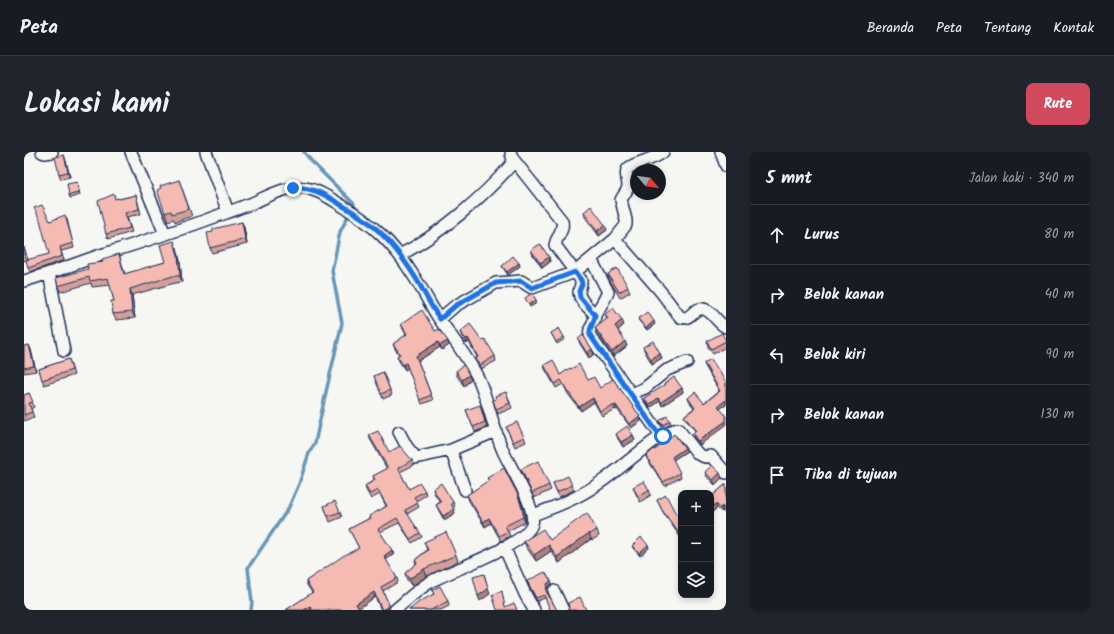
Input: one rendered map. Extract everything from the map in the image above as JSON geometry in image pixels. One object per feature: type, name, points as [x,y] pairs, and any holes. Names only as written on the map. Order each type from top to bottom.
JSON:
[{"type":"street","points":[[42,152],[52,152]]},
{"type":"street","points":[[131,152],[165,234]]},
{"type":"street","points":[[206,152],[228,212]]},
{"type":"street","points":[[440,319],[455,306],[496,283],[521,281],[532,288],[575,272],[615,239],[626,225],[621,200],[628,188],[626,173],[628,169],[633,165],[658,157],[663,152]]},
{"type":"street","points":[[721,152],[726,166]]},
{"type":"street","points":[[400,255],[424,241],[470,205],[509,167],[512,163],[512,156]]},
{"type":"street","points":[[512,156],[562,221],[562,230],[556,240],[555,245],[581,280],[582,284],[579,291],[580,297],[595,315]]},
{"type":"street","points":[[24,281],[228,212],[287,189],[299,187],[311,189],[330,198],[372,225],[400,255],[476,373],[503,452],[533,515],[533,522],[529,531],[524,536],[474,563],[449,572],[432,581],[417,591],[401,608]]},
{"type":"street","points":[[615,239],[661,292],[680,317],[687,318],[698,309],[702,308],[707,310],[721,325],[726,327]]},
{"type":"street","points":[[591,259],[608,292],[595,315],[589,331],[590,335],[660,436]]},
{"type":"street","points":[[49,273],[64,351]]},
{"type":"street","points":[[631,394],[645,388],[667,370],[687,362]]},
{"type":"street","points":[[533,515],[578,496],[601,481],[660,436],[678,429],[698,454],[705,457],[711,456],[726,473]]},
{"type":"street","points":[[399,432],[407,447],[416,458],[451,450],[496,431]]},
{"type":"street","points":[[451,450],[465,490]]},
{"type":"street","points":[[504,547],[525,594],[534,610]]},
{"type":"street","points":[[554,591],[563,610]]},
{"type":"building","points":[[64,155],[68,172],[59,174],[55,157]]},
{"type":"building","points":[[179,180],[189,209],[172,214],[171,211],[165,213],[157,190],[161,188],[160,186]]},
{"type":"building","points":[[77,182],[79,193],[69,195],[67,184]]},
{"type":"building","points":[[114,194],[115,199],[136,195],[139,209],[125,213],[130,228],[106,234],[98,201]]},
{"type":"building","points":[[42,205],[50,221],[65,215],[73,243],[60,247],[62,256],[28,268],[26,260],[49,254],[40,220],[34,208]]},
{"type":"building","points":[[591,206],[605,225],[597,231],[584,212]]},
{"type":"building","points":[[242,222],[245,239],[210,248],[207,233],[213,232],[213,229]]},
{"type":"building","points":[[174,241],[178,255],[180,276],[173,276],[130,289],[132,312],[113,314],[111,301],[114,301],[108,278],[90,281],[89,277],[58,286],[56,278],[88,269],[87,264],[103,262],[102,259],[119,254],[124,274],[165,262],[160,245]]},
{"type":"building","points":[[540,244],[549,257],[540,263],[531,250]]},
{"type":"building","points":[[513,256],[519,263],[507,272],[502,266]]},
{"type":"building","points":[[617,268],[628,287],[619,292],[608,274]]},
{"type":"building","points":[[532,293],[536,300],[529,305],[525,298]]},
{"type":"building","points":[[613,308],[622,320],[615,326],[625,341],[612,352],[595,328],[608,318],[605,314]]},
{"type":"building","points":[[422,310],[435,331],[439,329],[448,341],[440,345],[438,342],[416,356],[431,395],[420,400],[406,363],[403,365],[397,356],[400,354],[393,344],[407,334],[401,324]]},
{"type":"building","points":[[647,312],[654,321],[646,328],[638,319]]},
{"type":"building","points":[[470,324],[482,340],[485,339],[495,356],[480,365],[476,358],[478,357],[468,338],[466,339],[460,332]]},
{"type":"building","points":[[559,328],[564,337],[556,342],[551,333]]},
{"type":"building","points":[[722,333],[726,341],[711,349],[707,341]]},
{"type":"building","points":[[583,335],[592,349],[587,353],[578,339]]},
{"type":"building","points":[[653,341],[660,353],[651,359],[643,347]]},
{"type":"building","points":[[29,345],[34,366],[24,368],[24,346]]},
{"type":"building","points":[[69,359],[72,370],[42,380],[39,369]]},
{"type":"building","points":[[711,359],[726,382],[726,400],[718,406],[726,416],[726,421],[698,441],[693,434],[696,431],[684,416],[695,408],[688,398],[695,392],[704,403],[720,391],[704,363]]},
{"type":"building","points":[[553,360],[560,375],[579,364],[588,380],[594,377],[600,388],[613,379],[640,416],[629,424],[616,405],[600,411],[593,398],[579,407],[561,380],[555,384],[544,365]]},
{"type":"building","points":[[464,365],[469,375],[462,380],[456,371]]},
{"type":"building","points":[[383,372],[390,390],[381,394],[374,376]]},
{"type":"building","points":[[674,377],[682,388],[661,402],[658,398],[649,405],[644,398],[665,385],[664,384]]},
{"type":"building","points":[[506,392],[510,403],[496,409],[493,400],[496,399],[495,396]]},
{"type":"building","points":[[29,393],[33,402],[29,403],[32,412],[24,415],[24,395]]},
{"type":"building","points":[[480,405],[485,422],[473,427],[466,410]]},
{"type":"building","points":[[667,416],[670,421],[663,425],[659,421]]},
{"type":"building","points":[[517,422],[524,437],[513,442],[506,427]]},
{"type":"building","points":[[627,426],[633,435],[621,442],[616,434]]},
{"type":"building","points":[[378,431],[389,452],[400,446],[412,460],[398,468],[409,489],[420,483],[425,491],[414,497],[418,503],[405,510],[420,533],[410,539],[397,518],[378,529],[392,550],[384,556],[397,578],[381,587],[388,602],[387,608],[382,610],[374,592],[356,604],[359,609],[356,610],[312,610],[310,606],[304,610],[286,610],[313,592],[306,581],[343,556],[359,548],[349,529],[370,518],[369,516],[387,506],[378,490],[370,494],[365,486],[375,480],[373,476],[388,468],[369,435]]},
{"type":"building","points":[[674,434],[685,448],[672,457],[680,473],[663,482],[646,456]]},
{"type":"building","points":[[538,461],[549,485],[532,493],[521,469]]},
{"type":"building","points":[[712,465],[720,473],[713,480],[705,472]]},
{"type":"building","points":[[504,468],[518,495],[523,517],[505,526],[508,531],[499,536],[489,518],[483,522],[467,495],[489,480],[487,478]]},
{"type":"building","points":[[568,476],[572,485],[557,492],[553,483]]},
{"type":"building","points":[[644,481],[649,490],[638,496],[633,487]]},
{"type":"building","points":[[441,483],[453,502],[451,504],[454,509],[443,516],[436,505],[441,502],[433,489]]},
{"type":"building","points":[[726,484],[726,511],[722,506],[720,508],[716,504],[714,505],[714,494]]},
{"type":"building","points":[[666,495],[676,514],[678,513],[678,532],[662,510],[657,500]]},
{"type":"building","points":[[335,501],[340,512],[328,516],[324,506]]},
{"type":"building","points":[[587,513],[597,530],[590,534],[589,533],[557,557],[549,545],[534,555],[524,541],[543,529],[550,540]]},
{"type":"building","points":[[446,532],[456,555],[424,569],[409,579],[405,573],[417,563],[415,560],[428,550],[424,542]]},
{"type":"building","points":[[641,537],[648,545],[639,553],[632,546]]},
{"type":"building","points":[[545,572],[551,581],[547,584],[546,591],[557,610],[550,610],[544,595],[536,598],[527,581]]},
{"type":"building","points":[[484,574],[488,589],[478,596],[473,577]]},
{"type":"building","points":[[440,586],[448,601],[431,610],[409,610],[419,602],[434,594],[432,590]]},
{"type":"building","points":[[502,591],[505,607],[514,603],[517,610],[497,610],[492,595]]},
{"type":"building","points":[[580,597],[586,610],[567,610],[569,608],[568,603]]},
{"type":"waterway","points":[[251,610],[252,602],[248,568],[288,509],[299,484],[309,453],[315,443],[342,323],[332,271],[340,232],[354,204],[304,152]]},
{"type":"route","points":[[293,188],[305,188],[330,198],[372,225],[400,255],[440,319],[455,306],[496,283],[504,281],[521,281],[525,282],[532,288],[535,288],[540,284],[575,272],[582,284],[579,291],[580,297],[595,315],[589,331],[590,335],[659,435],[662,437],[663,436]]}]
